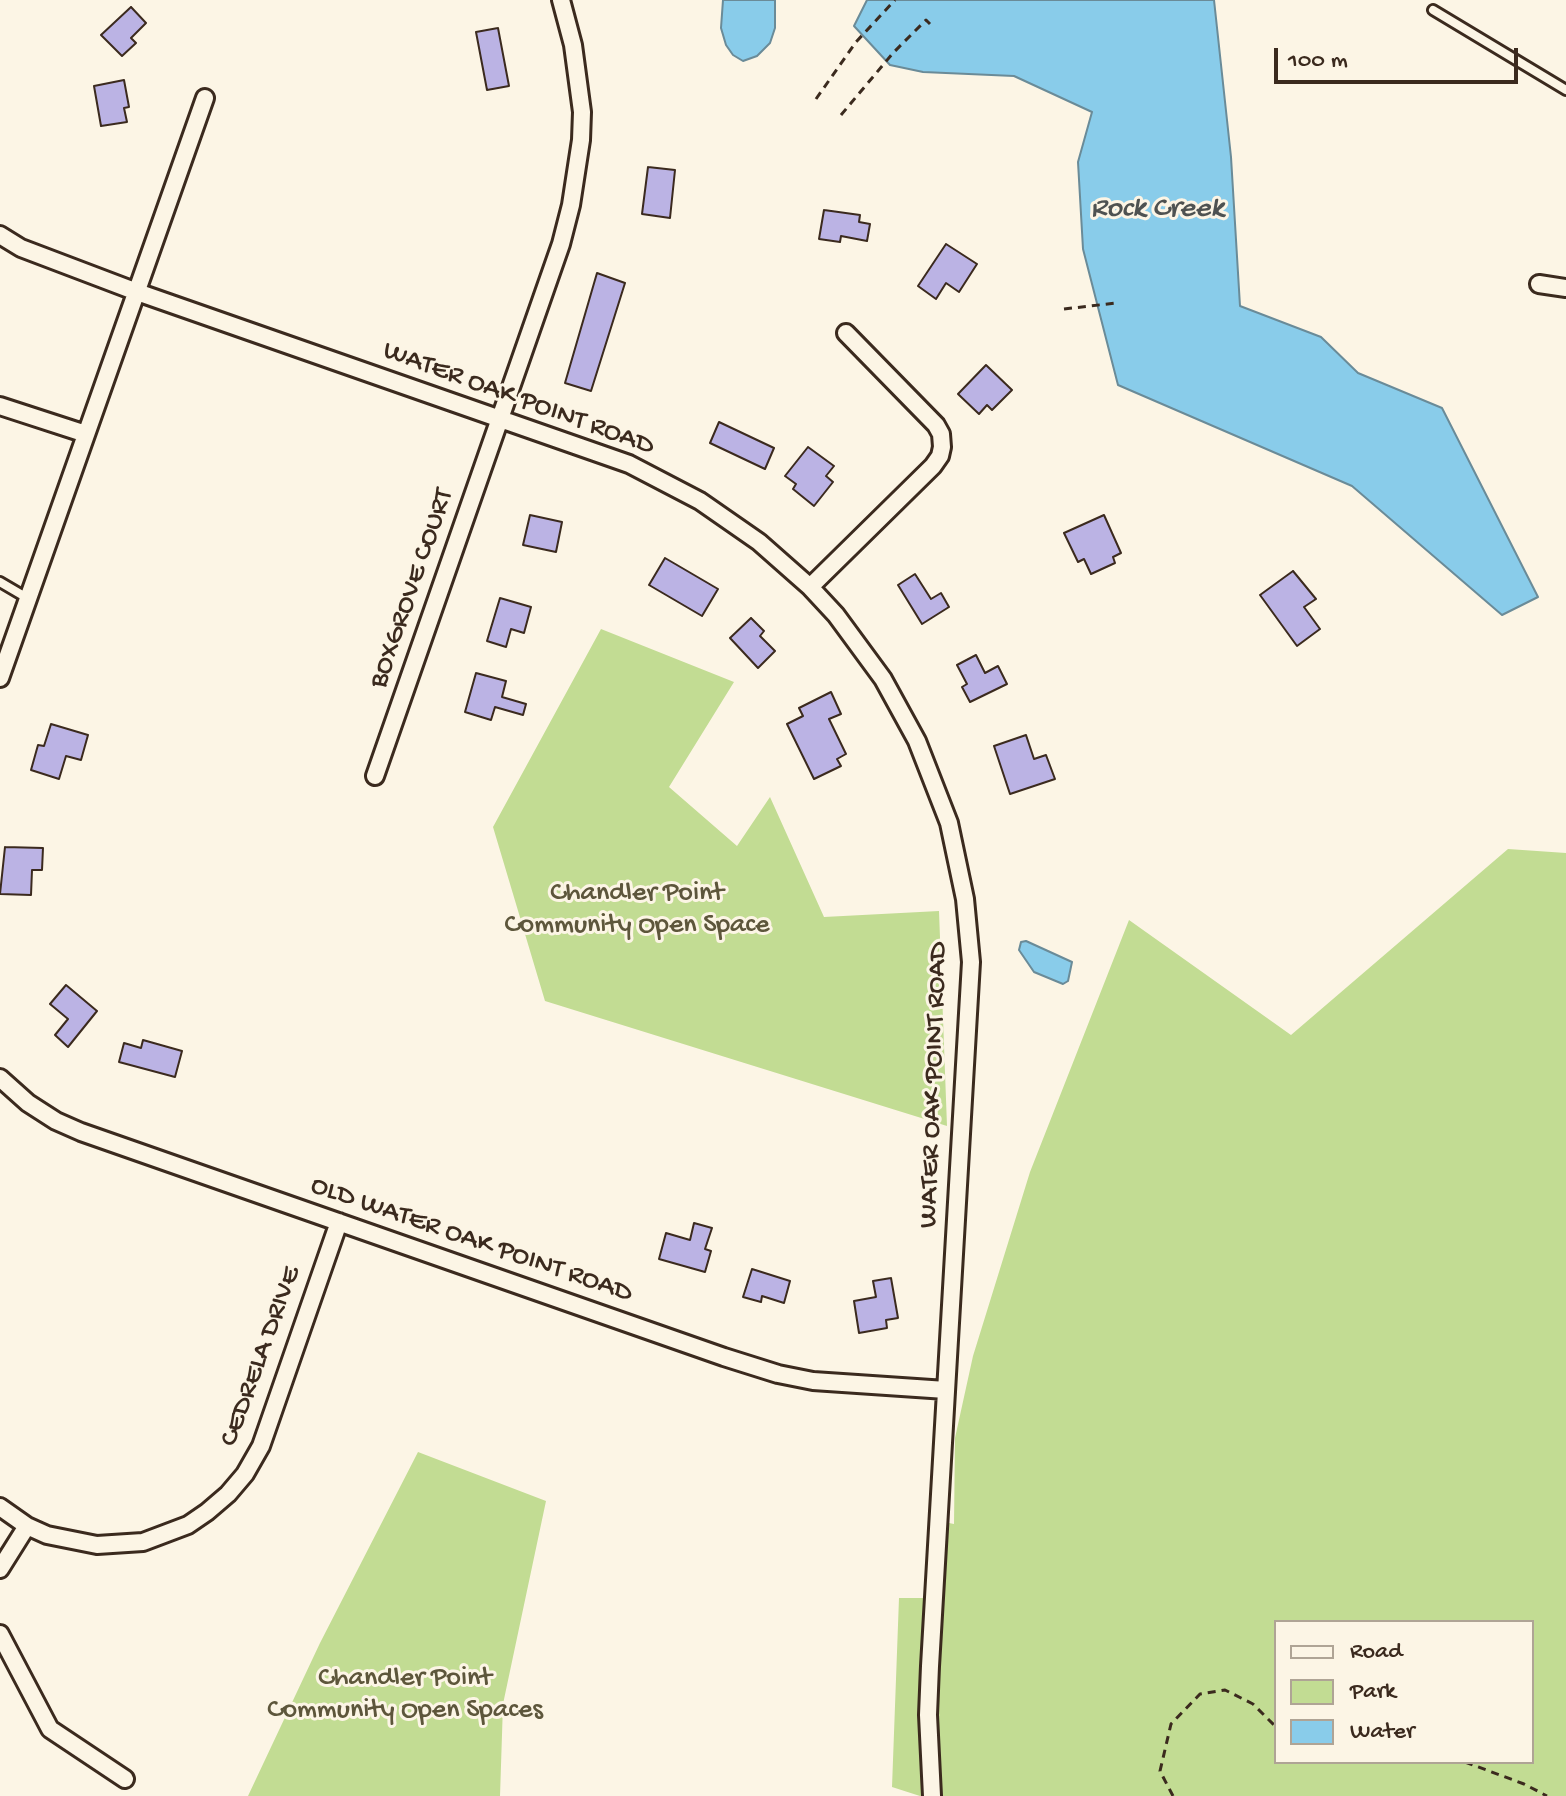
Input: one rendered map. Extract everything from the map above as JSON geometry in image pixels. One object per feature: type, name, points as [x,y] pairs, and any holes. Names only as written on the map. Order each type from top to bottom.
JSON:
[{"type":"street","name":"BOXGROVE COURT","points":[[375,776],[561,244],[578,169],[582,112],[573,45],[561,0]]},
{"type":"street","points":[[0,678],[205,98]]},
{"type":"street","name":"WATER OAK POINT ROAD","points":[[0,235],[21,248],[137,292],[629,464],[700,501],[759,542],[810,587],[883,679],[917,741],[949,823],[965,899],[971,962],[930,1666],[928,1715],[932,1796]]},
{"type":"street","points":[[1539,284],[1566,288]]},
{"type":"street","points":[[810,587],[933,466],[942,447],[941,434],[936,425],[846,333]]},
{"type":"street","points":[[0,406],[86,434]]},
{"type":"street","name":"OLD WATER OAK POINT ROAD","points":[[0,1078],[37,1109],[81,1132],[778,1374],[855,1385],[946,1390]]},
{"type":"street","name":"CEDRELA DRIVE","points":[[0,1507],[27,1526],[47,1535],[86,1544],[122,1545],[143,1542],[188,1525],[228,1494],[245,1474],[270,1427],[339,1222]]},
{"type":"street","points":[[0,1569],[27,1526]]},
{"type":"street","points":[[0,1634],[50,1729],[125,1779]]},
{"type":"lane","points":[[1433,10],[1566,90]]},
{"type":"lane","points":[[0,582],[29,599]]},
{"type":"path","points":[[816,99],[856,42],[895,0]]},
{"type":"path","points":[[841,115],[893,53],[926,20],[930,24]]},
{"type":"path","points":[[1064,309],[1116,303]]},
{"type":"path","points":[[1173,1796],[1160,1771],[1171,1724],[1200,1694],[1225,1690],[1253,1704],[1274,1725]]},
{"type":"path","points":[[1470,1764],[1547,1796]]},
{"type":"green space","name":"Chandler Point Community Open Space","points":[[601,629],[734,682],[669,787],[737,846],[770,797],[824,917],[939,911],[947,1126],[545,1001],[493,827]]},
{"type":"green space","points":[[1508,849],[1566,853],[1566,1796],[920,1796],[892,1787],[899,1598],[932,1598],[939,1521],[954,1524],[955,1438],[973,1356],[1030,1172],[1129,920],[1291,1035]]},
{"type":"green space","name":"Chandler Point Community Open Spaces","points":[[418,1452],[546,1501],[503,1704],[500,1796],[248,1796],[320,1643]]},
{"type":"water","points":[[723,0],[775,0],[775,28],[770,43],[757,56],[743,61],[733,55],[726,45],[721,28]]},
{"type":"water","name":"Rock Creek","points":[[867,0],[1214,0],[1231,157],[1240,306],[1321,337],[1358,373],[1442,408],[1538,597],[1502,615],[1352,486],[1118,385],[1083,249],[1078,162],[1092,112],[1014,76],[923,72],[890,65],[854,26]]},
{"type":"water","points":[[1026,941],[1072,962],[1068,981],[1063,984],[1034,972],[1019,950],[1021,942]]},
{"type":"building","points":[[131,7],[146,23],[131,38],[136,43],[122,56],[101,35]]},
{"type":"building","points":[[498,28],[509,86],[487,90],[476,32]]},
{"type":"building","points":[[124,80],[129,107],[124,108],[127,122],[101,126],[94,86]]},
{"type":"building","points":[[648,167],[675,170],[670,218],[642,214]]},
{"type":"building","points":[[824,210],[860,215],[859,222],[870,224],[867,241],[841,236],[840,242],[819,239]]},
{"type":"building","points":[[946,244],[977,264],[959,292],[946,283],[936,299],[918,286]]},
{"type":"building","points":[[597,273],[625,283],[591,391],[565,383]]},
{"type":"building","points":[[986,365],[1012,390],[992,410],[987,405],[979,414],[958,394]]},
{"type":"building","points":[[719,422],[774,448],[765,469],[710,443]]},
{"type":"building","points":[[808,447],[834,466],[826,476],[833,482],[814,506],[793,489],[796,484],[785,476]]},
{"type":"building","points":[[530,515],[562,522],[556,552],[523,545]]},
{"type":"building","points":[[1104,515],[1121,553],[1113,557],[1115,563],[1091,574],[1084,559],[1078,562],[1064,533]]},
{"type":"building","points":[[665,558],[718,589],[702,616],[649,585]]},
{"type":"building","points":[[1293,571],[1316,599],[1304,607],[1320,629],[1297,646],[1260,595]]},
{"type":"building","points":[[915,574],[931,599],[941,593],[949,607],[922,624],[898,585]]},
{"type":"building","points":[[500,598],[531,607],[524,633],[511,629],[506,647],[487,641]]},
{"type":"building","points":[[751,618],[764,631],[760,636],[775,651],[758,668],[730,638]]},
{"type":"building","points":[[976,655],[985,673],[998,666],[1007,684],[970,702],[962,687],[967,684],[957,665]]},
{"type":"building","points":[[476,673],[506,681],[502,697],[526,704],[523,715],[495,707],[491,720],[465,712]]},
{"type":"building","points":[[831,692],[841,714],[829,719],[846,754],[837,759],[841,766],[814,779],[787,724],[803,716],[799,708]]},
{"type":"building","points":[[51,724],[88,735],[81,760],[66,756],[59,779],[31,770],[38,745],[44,746]]},
{"type":"building","points":[[1026,735],[1034,759],[1046,755],[1055,779],[1010,794],[994,746]]},
{"type":"building","points":[[5,847],[43,848],[42,870],[32,870],[31,895],[0,894]]},
{"type":"building","points":[[66,985],[97,1011],[68,1047],[55,1035],[68,1019],[50,1004]]},
{"type":"building","points":[[143,1040],[182,1051],[175,1077],[119,1062],[124,1043],[141,1048]]},
{"type":"building","points":[[694,1223],[712,1228],[705,1249],[711,1251],[705,1272],[659,1259],[666,1233],[690,1240]]},
{"type":"building","points":[[752,1269],[790,1281],[784,1303],[762,1296],[761,1302],[743,1297]]},
{"type":"building","points":[[891,1278],[898,1318],[886,1320],[887,1328],[859,1333],[854,1301],[876,1297],[873,1281]]}]
